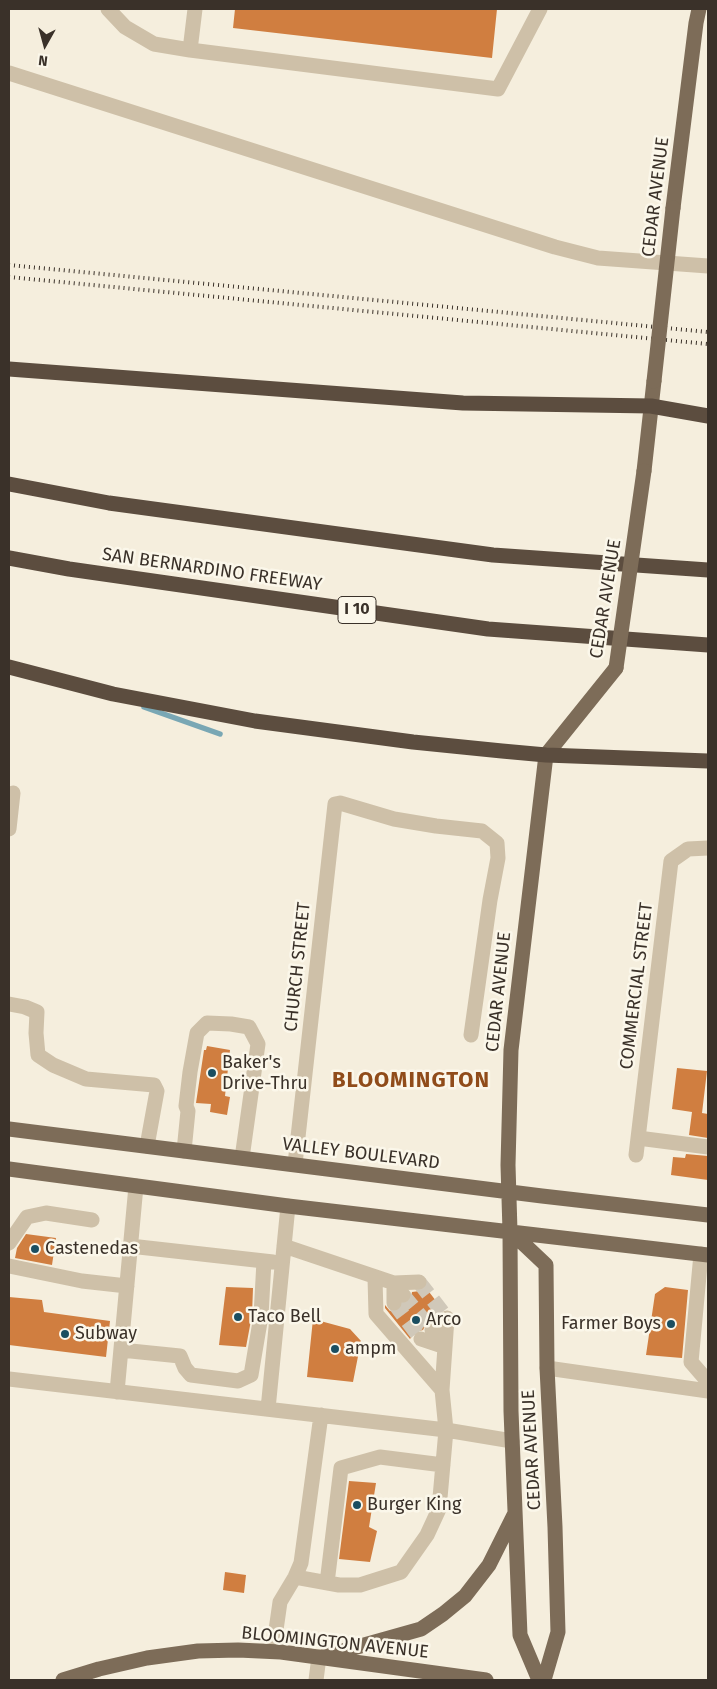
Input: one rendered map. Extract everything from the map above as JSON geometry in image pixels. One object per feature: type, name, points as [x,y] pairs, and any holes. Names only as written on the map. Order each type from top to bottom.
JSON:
[{"type":"highway","points":[[9,369],[463,403],[651,406],[708,416]]},
{"type":"highway","points":[[9,484],[109,502],[493,555],[708,570]]},
{"type":"highway","name":"SAN BERNARDINO FREEWAY","points":[[9,558],[79,570],[488,629],[708,645]]},
{"type":"highway","points":[[9,667],[112,694],[256,721],[413,742],[546,755],[708,761]]},
{"type":"main road","name":"CEDAR AVENUE","points":[[539,1680],[520,1635],[512,1441],[508,1192],[510,1050],[546,755],[616,668],[644,471],[673,208],[699,9]]},
{"type":"main road","name":"VALLEY BOULEVARD","points":[[9,1129],[508,1192],[708,1215]]},
{"type":"main road","points":[[9,1169],[288,1206],[705,1254]]},
{"type":"main road","name":"CEDAR AVENUE","points":[[510,1232],[546,1265],[547,1368],[558,1632],[544,1680]]},
{"type":"main road","points":[[319,1657],[421,1629],[443,1614],[465,1596],[489,1565],[516,1511]]},
{"type":"main road","name":"BLOOMINGTON AVENUE","points":[[63,1680],[99,1669],[164,1656],[198,1651],[238,1650],[319,1657],[486,1680]]},
{"type":"street","points":[[108,9],[125,27],[154,44],[498,89],[540,9]]},
{"type":"street","points":[[190,50],[195,9]]},
{"type":"street","points":[[9,73],[555,247],[598,258],[708,266]]},
{"type":"street","points":[[9,829],[13,793]]},
{"type":"street","name":"CHURCH STREET","points":[[295,1164],[335,804],[340,803],[394,819],[482,831],[496,843],[498,858],[490,900],[471,1036]]},
{"type":"street","name":"COMMERCIAL STREET","points":[[636,1155],[671,861],[688,849],[708,848]]},
{"type":"street","points":[[9,1004],[25,1007],[37,1012],[38,1055],[53,1065],[86,1079],[154,1085],[157,1091],[147,1146]]},
{"type":"street","points":[[184,1150],[188,1111],[186,1106],[197,1033],[207,1023],[249,1027],[258,1044],[242,1158]]},
{"type":"street","points":[[638,1138],[708,1147]]},
{"type":"street","points":[[117,1392],[136,1186]]},
{"type":"street","points":[[268,1409],[288,1206]]},
{"type":"street","points":[[9,1243],[27,1217],[46,1213],[92,1220]]},
{"type":"street","points":[[130,1246],[282,1263]]},
{"type":"street","points":[[284,1246],[375,1278],[397,1294],[419,1282]]},
{"type":"street","points":[[705,1254],[691,1362],[704,1378],[708,1379]]},
{"type":"street","points":[[121,1350],[180,1356],[184,1368],[191,1375],[238,1381],[251,1375],[261,1316],[264,1261]]},
{"type":"street","points":[[9,1266],[82,1281],[127,1286]]},
{"type":"street","points":[[375,1278],[376,1314],[442,1390]]},
{"type":"street","points":[[295,1578],[339,1585],[360,1585],[401,1572],[427,1535],[439,1509],[446,1430],[442,1390],[447,1318]]},
{"type":"street","points":[[426,1335],[445,1347]]},
{"type":"street","points":[[547,1368],[708,1392]]},
{"type":"street","points":[[9,1379],[446,1430],[512,1441]]},
{"type":"street","points":[[273,1652],[280,1602],[295,1578],[301,1563],[321,1415]]},
{"type":"street","points":[[327,1583],[341,1468],[380,1458],[443,1464]]},
{"type":"street","points":[[316,1680],[319,1657]]},
{"type":"building","points":[[235,9],[497,9],[492,58],[233,28]]},
{"type":"building","name":"Baker's Drive-Thru","points":[[207,1046],[230,1050],[225,1096],[230,1097],[227,1115],[210,1112],[211,1104],[196,1103],[204,1050],[206,1050]]},
{"type":"building","points":[[677,1068],[707,1071],[702,1113],[708,1114],[708,1138],[689,1135],[692,1112],[672,1109]]},
{"type":"building","points":[[686,1154],[708,1156],[708,1180],[671,1175],[673,1157],[685,1158]]},
{"type":"building","name":"Castenedas","points":[[26,1234],[56,1238],[52,1265],[15,1258],[17,1248]]},
{"type":"building","name":"Taco Bell","points":[[226,1287],[253,1288],[252,1315],[246,1347],[219,1345]]},
{"type":"building","name":"Farmer Boys","points":[[665,1287],[688,1290],[682,1358],[646,1355],[655,1294]]},
{"type":"building","points":[[426,1288],[443,1310],[439,1313],[438,1318],[427,1322],[423,1330],[415,1332],[410,1339],[385,1308],[385,1305],[390,1311],[398,1311],[403,1304],[408,1303],[411,1299],[412,1292]]},
{"type":"building","points":[[9,1297],[42,1300],[44,1312],[110,1321],[106,1357],[9,1345]]},
{"type":"building","name":"ampm","points":[[313,1319],[350,1329],[361,1341],[353,1382],[307,1377]]},
{"type":"building","name":"Burger King","points":[[349,1481],[376,1483],[369,1527],[377,1531],[370,1562],[339,1559]]},
{"type":"building","points":[[225,1572],[246,1575],[244,1593],[223,1590]]},
{"type":"waterway","points":[[144,707],[220,734]]},
{"type":"tunnel","points":[[419,1282],[447,1318]]},
{"type":"tunnel","points":[[403,1295],[432,1330]]},
{"type":"tunnel","points":[[394,1303],[421,1339]]},
{"type":"railway","points":[[9,265],[708,332]]},
{"type":"railway","points":[[9,277],[708,344]]},
{"type":"place","name":"Baker's Drive-Thru","points":[[212,1073]]},
{"type":"place","name":"Castenedas","points":[[35,1249]]},
{"type":"place","name":"Taco Bell","points":[[238,1317]]},
{"type":"place","name":"Arco","points":[[416,1320]]},
{"type":"place","name":"Farmer Boys","points":[[671,1324]]},
{"type":"place","name":"Subway","points":[[65,1334]]},
{"type":"place","name":"ampm","points":[[335,1349]]},
{"type":"place","name":"Burger King","points":[[357,1505]]},
{"type":"district","name":"BLOOMINGTON","points":[[411,1081]]}]
